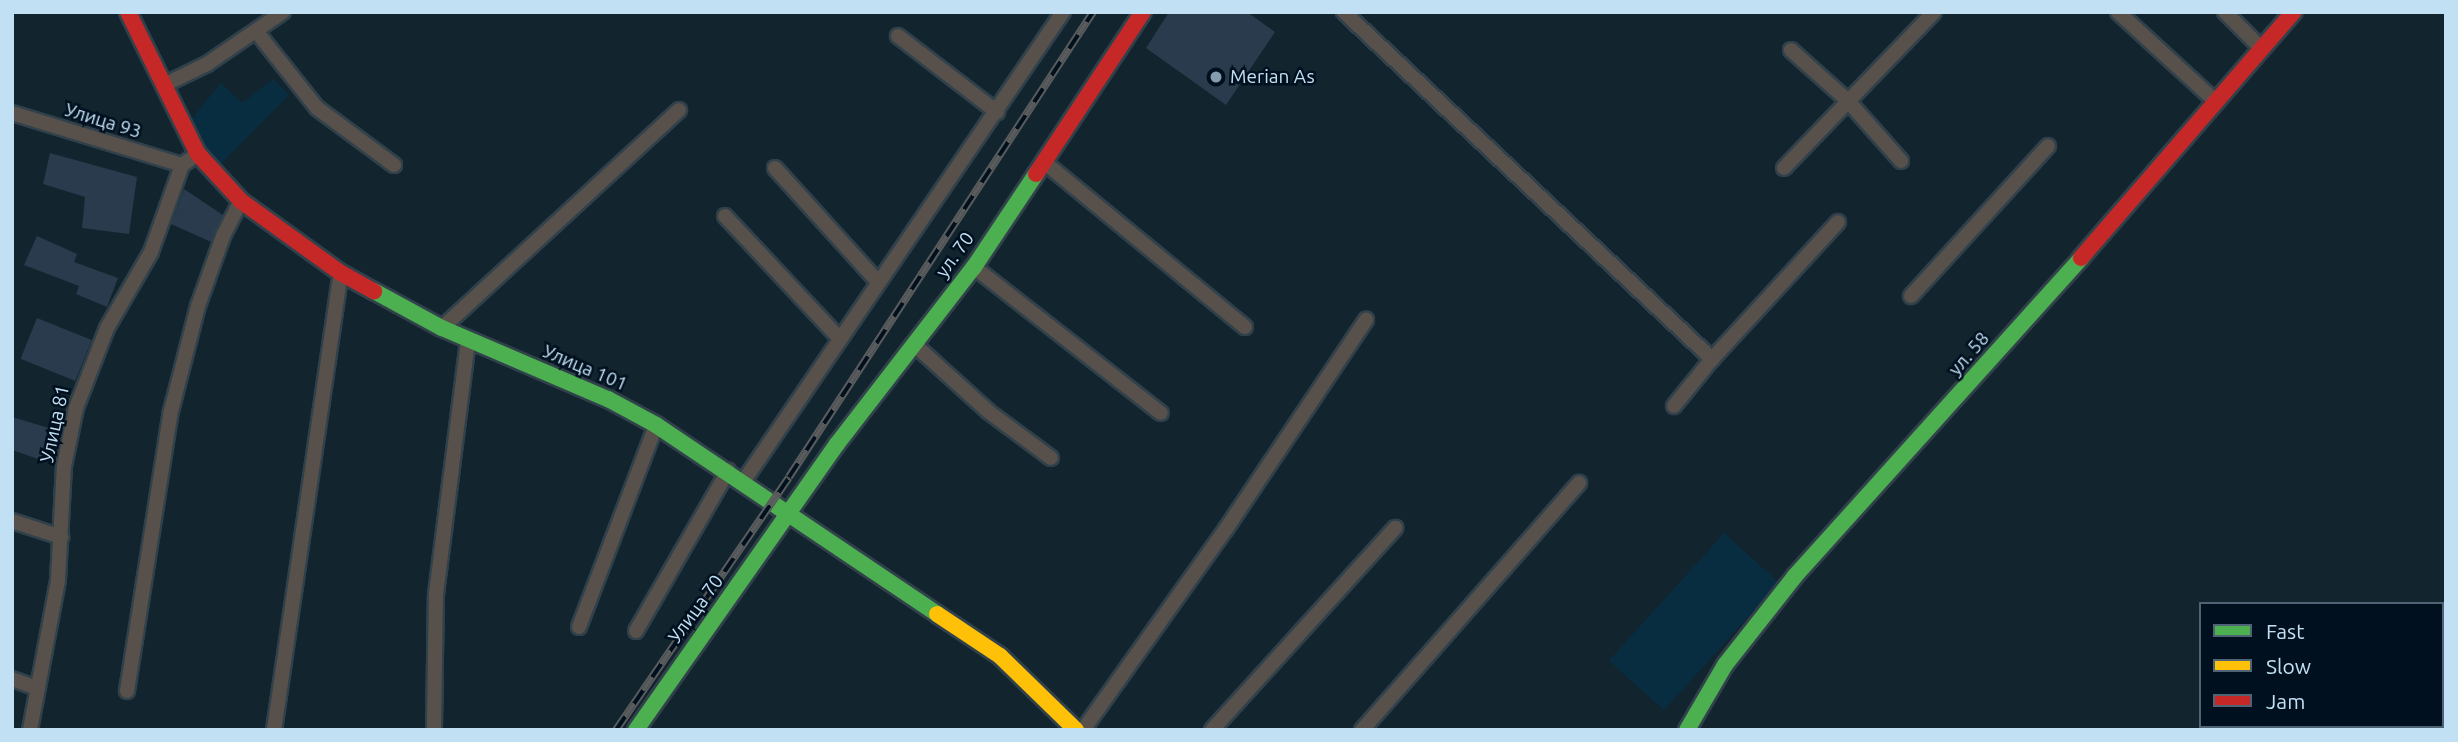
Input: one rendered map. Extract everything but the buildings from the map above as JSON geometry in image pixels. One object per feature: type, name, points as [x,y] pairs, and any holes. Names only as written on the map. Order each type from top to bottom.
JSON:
[{"type":"street","name":"Улица 101","points":[[128,12],[166,84],[198,154],[241,201],[341,273],[442,328],[468,342],[608,399],[656,425],[1000,656],[1076,730]]},
{"type":"street","points":[[166,84],[284,12]]},
{"type":"street","points":[[743,482],[877,281],[997,112],[1063,12]]},
{"type":"street","name":"ул. 70","points":[[791,515],[877,390],[916,346],[974,267],[1143,12]]},
{"type":"street","points":[[1344,12],[1712,359]]},
{"type":"street","points":[[1784,169],[1934,12]]},
{"type":"street","points":[[2118,12],[2215,101]]},
{"type":"street","points":[[2225,12],[2262,48]]},
{"type":"street","name":"ул. 58","points":[[1687,730],[1725,665],[1795,576],[1984,370],[2294,12]]},
{"type":"street","points":[[256,31],[324,115],[394,165]]},
{"type":"street","points":[[898,36],[997,112]]},
{"type":"street","points":[[1791,50],[1848,101],[1901,161]]},
{"type":"street","points":[[442,328],[679,110]]},
{"type":"street","name":"Улица 93","points":[[12,113],[182,165]]},
{"type":"street","points":[[1911,296],[2048,146]]},
{"type":"street","points":[[182,165],[198,154]]},
{"type":"street","points":[[1044,162],[1244,327]]},
{"type":"street","name":"Улица 81","points":[[30,730],[58,580],[68,439],[85,378],[107,328],[151,252],[182,165]]},
{"type":"street","points":[[775,168],[877,281]]},
{"type":"street","points":[[127,691],[170,415],[198,306],[223,236],[241,201]]},
{"type":"street","points":[[725,216],[839,338]]},
{"type":"street","points":[[1674,406],[1712,359],[1838,222]]},
{"type":"street","points":[[974,267],[1161,413]]},
{"type":"street","points":[[274,730],[341,273]]},
{"type":"street","points":[[1083,730],[1226,529],[1366,320]]},
{"type":"street","points":[[433,730],[436,594],[468,342]]},
{"type":"street","points":[[916,346],[989,412],[1051,458]]},
{"type":"street","points":[[579,627],[656,425]]},
{"type":"street","points":[[636,631],[728,471]]},
{"type":"street","points":[[1362,730],[1580,483]]},
{"type":"street","name":"Улица 70","points":[[636,730],[791,515]]},
{"type":"street","points":[[12,521],[61,537]]},
{"type":"street","points":[[1212,730],[1395,527]]},
{"type":"street","points":[[12,680],[37,688]]},
{"type":"shaded area","points":[[273,79],[289,95],[219,166],[190,121],[221,83],[242,103]]},
{"type":"shaded area","points":[[1724,533],[1779,583],[1664,710],[1609,661]]},
{"type":"railway","points":[[616,730],[789,477],[1093,12]]},
{"type":"traffic: fast","points":[[636,730],[837,444],[974,267],[1036,174]]},
{"type":"traffic: fast","points":[[1687,730],[1725,665],[1795,576],[2081,258]]},
{"type":"traffic: fast","points":[[374,291],[442,328],[608,399],[656,425],[937,614]]},
{"type":"traffic: slow","points":[[937,614],[1000,656],[1076,730]]},
{"type":"traffic: jam","points":[[128,12],[198,154],[241,201],[341,273],[374,291]]},
{"type":"traffic: jam","points":[[1036,174],[1143,12]]},
{"type":"traffic: jam","points":[[2081,258],[2293,12]]},
{"type":"place","name":"Merian As","points":[[1216,77]]}]
